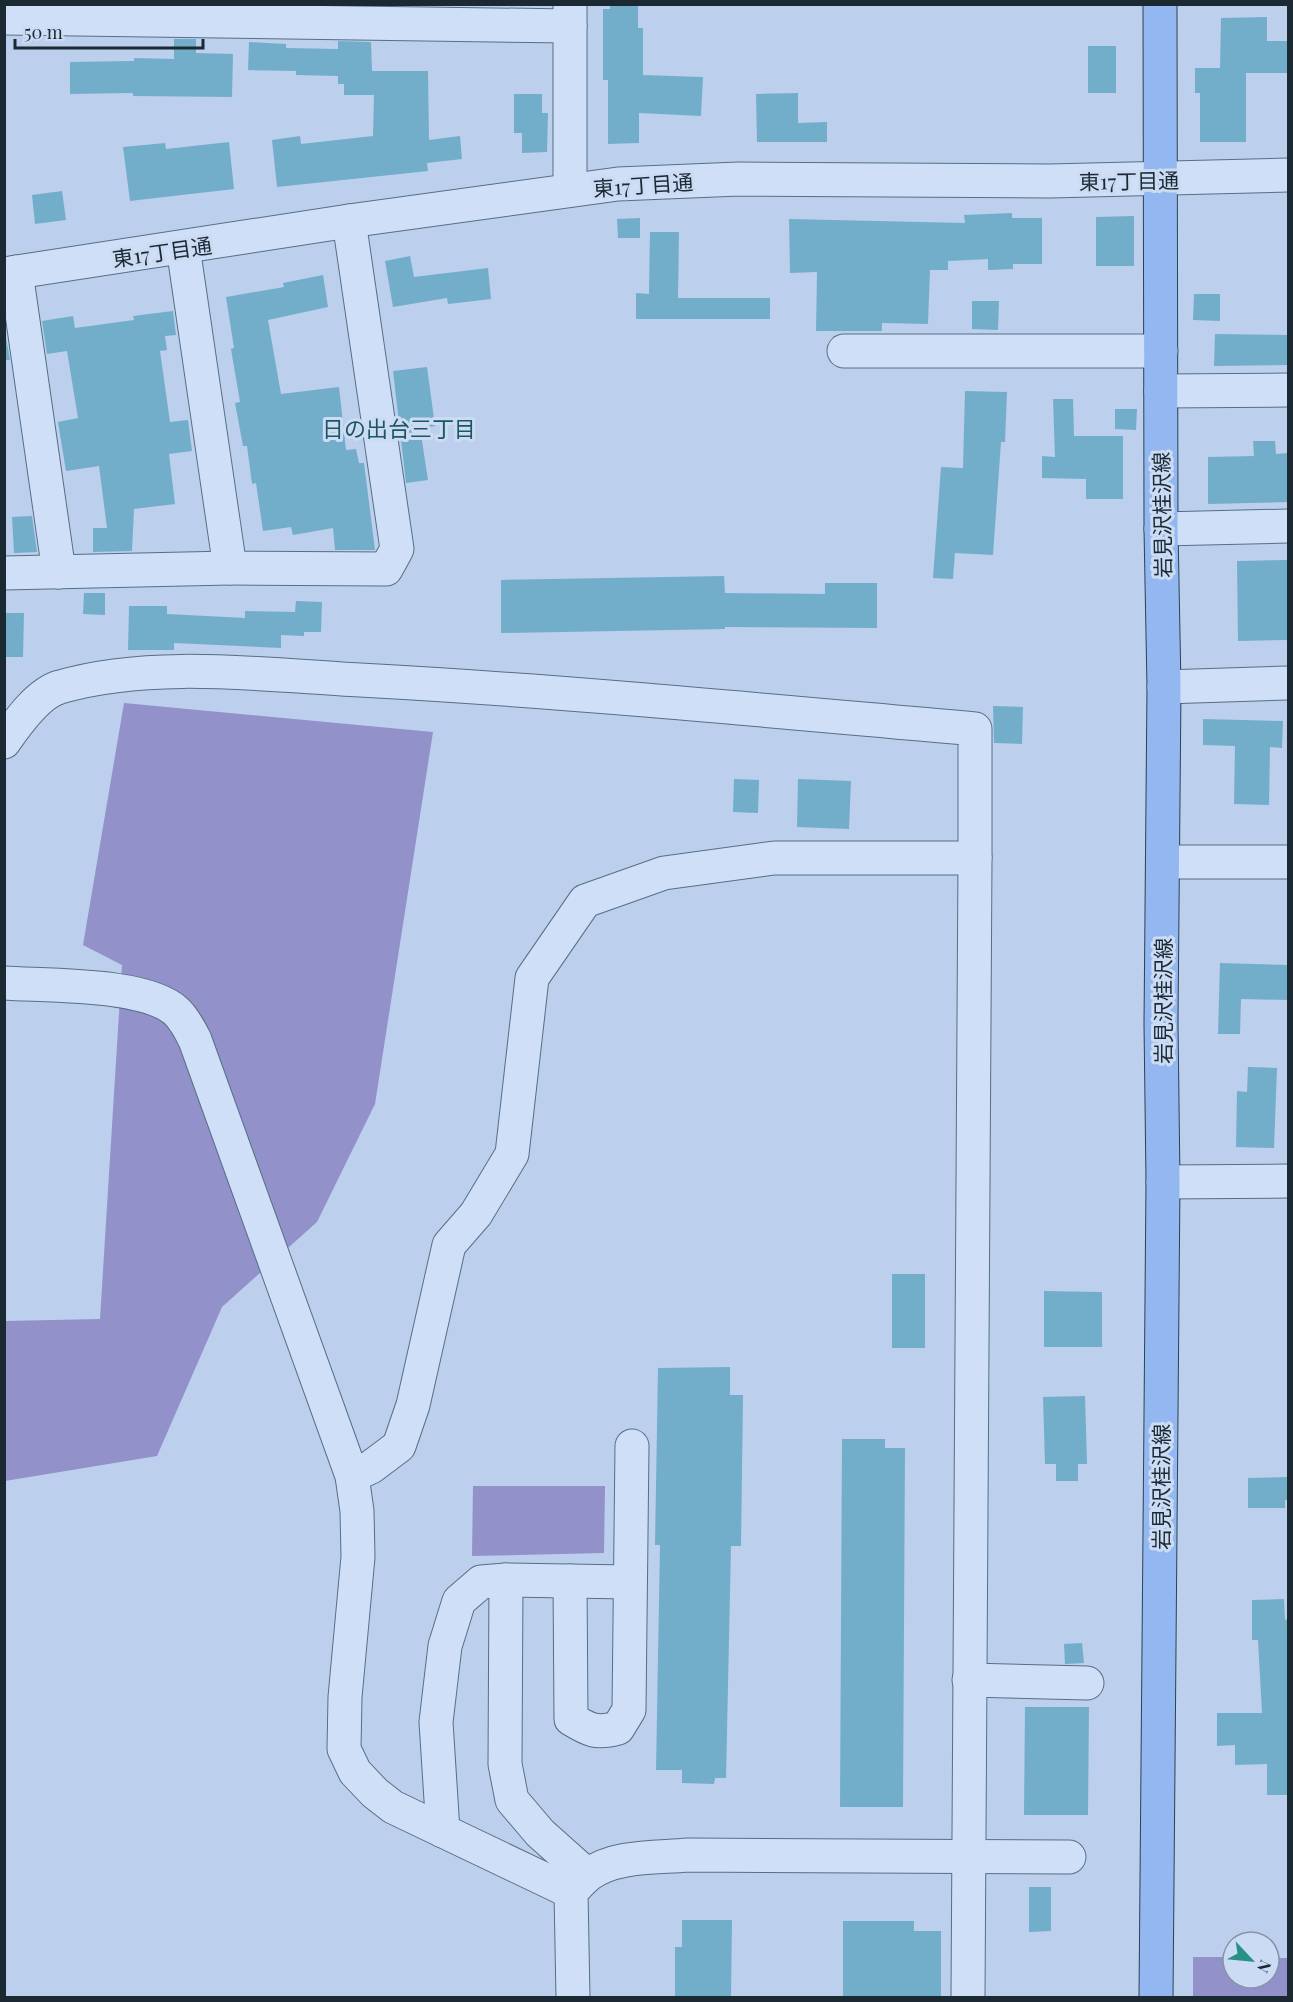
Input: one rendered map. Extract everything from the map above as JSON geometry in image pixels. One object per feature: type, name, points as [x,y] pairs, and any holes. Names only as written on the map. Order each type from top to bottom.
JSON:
[{"type":"main road","name":"岩見沢桂沢線","points":[[1156,1998],[1163,1182],[1164,687],[1161,529],[1160,4]]},
{"type":"street","points":[[4,18],[163,12],[570,15],[570,189]]},
{"type":"street","name":"東17丁目通","points":[[10,273],[349,221],[570,189],[628,183],[729,179],[976,182],[1160,180],[1288,175]]},
{"type":"street","points":[[4,573],[230,568],[386,568],[397,549],[349,221]]},
{"type":"street","points":[[183,247],[230,568]]},
{"type":"street","points":[[10,273],[59,572]]},
{"type":"street","points":[[844,351],[1161,351]]},
{"type":"street","points":[[1161,391],[1288,390]]},
{"type":"street","points":[[1161,529],[1288,526]]},
{"type":"street","points":[[4,742],[18,721],[39,700],[57,687],[139,673],[231,673],[472,686],[975,729],[968,1998]]},
{"type":"street","points":[[1164,687],[1288,683]]},
{"type":"street","points":[[352,1476],[371,1467],[399,1446],[412,1405],[449,1245],[476,1214],[512,1154],[532,978],[585,901],[664,873],[774,858],[975,858]]},
{"type":"street","points":[[1163,862],[1288,862]]},
{"type":"street","points":[[4,983],[126,991],[167,1004],[186,1023],[195,1040],[352,1476],[357,1511],[358,1557],[345,1697],[344,1749],[355,1772],[375,1793],[393,1807],[443,1831],[579,1884]]},
{"type":"street","points":[[1163,1182],[1288,1181]]},
{"type":"street","points":[[570,1581],[571,1719],[586,1728],[602,1732],[618,1728],[628,1710],[632,1446]]},
{"type":"street","points":[[443,1831],[436,1722],[445,1646],[459,1601],[481,1582],[506,1580],[629,1582]]},
{"type":"street","points":[[506,1580],[505,1764],[512,1800],[579,1884],[573,1998]]},
{"type":"street","points":[[969,1680],[1087,1683]]},
{"type":"street","points":[[579,1884],[607,1865],[633,1859],[688,1855],[1069,1857]]},
{"type":"shaded area","points":[[124,703],[433,732],[375,1104],[317,1222],[222,1307],[157,1456],[5,1481],[5,1321],[100,1319],[122,965],[83,945]]},
{"type":"shaded area","points":[[473,1486],[605,1486],[604,1553],[472,1556]]},
{"type":"shaded area","points":[[1193,1957],[1221,1957],[1221,1990],[1281,1990],[1281,1958],[1288,1958],[1288,1997],[1193,1997]]},
{"type":"building","points":[[610,4],[638,4],[638,28],[643,28],[643,75],[703,77],[701,116],[639,113],[639,143],[608,144],[608,80],[603,80],[603,9],[610,9]]},
{"type":"building","points":[[1267,17],[1267,41],[1288,41],[1288,73],[1246,73],[1246,142],[1200,142],[1200,93],[1195,93],[1195,68],[1220,68],[1221,18]]},
{"type":"building","points":[[174,39],[196,39],[196,53],[233,54],[232,97],[133,96],[133,93],[70,94],[70,62],[134,61],[134,58],[174,59]]},
{"type":"building","points":[[338,41],[371,42],[372,71],[428,71],[429,140],[460,136],[462,159],[427,163],[428,171],[277,187],[272,140],[300,136],[301,144],[373,136],[374,95],[344,95],[344,84],[338,84],[338,76],[296,75],[296,71],[248,70],[249,42],[286,44],[286,48],[338,49]]},
{"type":"building","points":[[1088,46],[1116,46],[1116,93],[1088,93]]},
{"type":"building","points":[[798,93],[798,123],[827,122],[827,142],[757,142],[756,94]]},
{"type":"building","points":[[514,94],[542,94],[542,113],[548,113],[547,152],[522,153],[522,133],[514,133]]},
{"type":"building","points":[[229,142],[234,189],[130,201],[123,147],[165,143],[166,149]]},
{"type":"building","points":[[62,191],[66,220],[35,224],[32,195]]},
{"type":"building","points":[[1012,213],[1012,218],[1042,218],[1042,264],[1013,264],[1013,269],[988,270],[988,259],[948,261],[948,270],[930,270],[928,324],[882,323],[882,331],[816,331],[817,272],[790,273],[789,219],[965,223],[964,215]]},
{"type":"building","points":[[1134,216],[1134,266],[1096,266],[1096,217]]},
{"type":"building","points":[[640,218],[640,238],[618,238],[617,219]]},
{"type":"building","points":[[650,232],[679,232],[678,298],[770,298],[770,319],[636,319],[636,293],[649,294]]},
{"type":"building","points":[[410,256],[414,277],[488,268],[491,299],[448,304],[447,298],[393,307],[385,261]]},
{"type":"building","points":[[323,275],[328,307],[268,320],[281,394],[339,387],[346,450],[356,449],[359,463],[364,463],[375,550],[335,550],[333,528],[293,535],[291,527],[263,531],[256,483],[252,484],[247,446],[243,446],[235,403],[240,402],[231,349],[234,348],[226,297],[284,287],[283,283]]},
{"type":"building","points":[[1194,294],[1220,294],[1220,321],[1193,320]]},
{"type":"building","points":[[972,301],[999,301],[998,330],[972,329]]},
{"type":"building","points":[[173,311],[176,335],[165,336],[167,350],[160,351],[170,422],[188,420],[192,451],[169,454],[175,504],[134,509],[132,551],[93,552],[93,528],[107,528],[99,466],[66,471],[58,422],[78,418],[67,351],[47,354],[42,321],[73,316],[75,328],[134,320],[133,316]]},
{"type":"building","points":[[4,327],[10,360],[4,360]]},
{"type":"building","points":[[1215,334],[1288,335],[1288,365],[1214,366]]},
{"type":"building","points":[[427,367],[435,426],[420,428],[428,480],[406,483],[393,371]]},
{"type":"building","points":[[965,391],[1007,392],[1005,442],[1001,442],[993,555],[955,553],[953,579],[933,578],[941,467],[963,468]]},
{"type":"building","points":[[1053,399],[1073,399],[1074,436],[1123,436],[1123,499],[1086,499],[1086,479],[1042,478],[1042,456],[1055,457]]},
{"type":"building","points":[[1115,409],[1137,409],[1136,430],[1115,429]]},
{"type":"building","points":[[1253,441],[1275,441],[1276,454],[1288,453],[1288,502],[1208,504],[1208,457],[1254,456]]},
{"type":"building","points":[[32,516],[37,552],[14,553],[12,517]]},
{"type":"building","points":[[1288,560],[1288,640],[1238,641],[1237,561]]},
{"type":"building","points":[[724,576],[725,593],[825,594],[825,583],[877,583],[877,628],[725,627],[725,629],[501,633],[501,580]]},
{"type":"building","points":[[84,593],[105,593],[105,615],[83,614]]},
{"type":"building","points":[[296,601],[322,602],[321,632],[304,632],[304,636],[281,635],[281,648],[174,643],[174,650],[128,650],[129,606],[167,606],[167,614],[245,618],[245,611],[295,612]]},
{"type":"building","points":[[4,613],[24,613],[23,657],[4,657]]},
{"type":"building","points":[[993,706],[1023,707],[1022,744],[994,743]]},
{"type":"building","points":[[1203,719],[1283,721],[1282,748],[1270,747],[1269,805],[1234,804],[1235,746],[1203,745]]},
{"type":"building","points":[[734,779],[759,780],[758,813],[733,812]]},
{"type":"building","points":[[798,779],[851,781],[849,829],[797,827]]},
{"type":"building","points":[[1220,963],[1288,965],[1288,1000],[1241,999],[1240,1034],[1218,1034]]},
{"type":"building","points":[[1248,1067],[1277,1068],[1274,1148],[1236,1147],[1237,1091],[1247,1092]]},
{"type":"building","points":[[892,1274],[925,1274],[925,1348],[892,1348]]},
{"type":"building","points":[[1044,1291],[1102,1292],[1102,1347],[1044,1347]]},
{"type":"building","points":[[730,1367],[730,1395],[743,1395],[741,1546],[731,1546],[726,1778],[715,1778],[714,1784],[682,1783],[682,1770],[656,1770],[660,1545],[655,1545],[658,1368]]},
{"type":"building","points":[[1085,1396],[1087,1464],[1078,1464],[1078,1481],[1056,1481],[1056,1464],[1045,1464],[1043,1397]]},
{"type":"building","points":[[842,1439],[885,1439],[885,1448],[905,1448],[903,1807],[840,1807]]},
{"type":"building","points":[[1288,1477],[1288,1500],[1285,1500],[1285,1508],[1248,1508],[1248,1478]]},
{"type":"building","points":[[1284,1599],[1285,1620],[1288,1619],[1288,1795],[1267,1795],[1267,1764],[1235,1765],[1235,1745],[1217,1746],[1217,1713],[1262,1713],[1258,1640],[1252,1640],[1252,1600]]},
{"type":"building","points":[[1082,1643],[1084,1663],[1065,1664],[1064,1644]]},
{"type":"building","points":[[1025,1707],[1089,1707],[1088,1815],[1024,1815]]},
{"type":"building","points":[[1029,1887],[1051,1887],[1051,1931],[1029,1932]]},
{"type":"building","points":[[682,1920],[732,1920],[731,1998],[675,1998],[675,1947],[682,1947]]},
{"type":"building","points":[[843,1921],[914,1921],[914,1931],[941,1931],[941,1998],[843,1998]]},
{"type":"district","name":"日の出台三丁目","points":[[399,428]]}]
